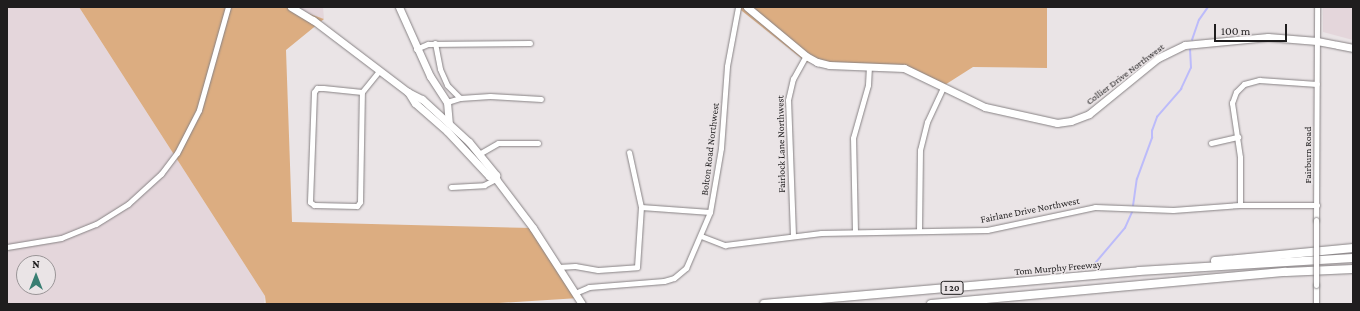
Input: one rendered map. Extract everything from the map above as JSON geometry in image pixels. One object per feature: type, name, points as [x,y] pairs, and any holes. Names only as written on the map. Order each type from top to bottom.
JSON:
[{"type":"highway","points":[[1139,271],[1260,255],[1353,248]]},
{"type":"highway","name":"Tom Murphy Freeway","points":[[764,304],[1139,271],[1353,258]]},
{"type":"highway","name":"I 20","points":[[931,304],[1286,272],[1353,269]]},
{"type":"main road","points":[[291,7],[313,20],[408,92],[422,99],[449,123],[479,154],[496,176],[496,179],[582,304]]},
{"type":"main road","points":[[399,7],[416,49],[447,102],[449,123]]},
{"type":"main road","name":"Collier Drive Northwest","points":[[747,7],[806,56],[829,66],[904,68],[985,107],[1048,122],[1064,123],[1099,107],[1158,58],[1178,47],[1268,37],[1317,41],[1353,48]]},
{"type":"main road","points":[[408,92],[415,102],[447,131],[489,176],[496,179]]},
{"type":"street","points":[[7,246],[53,240],[96,224],[128,204],[161,174],[177,153],[199,110],[228,7]]},
{"type":"street","name":"Bolton Road Northwest","points":[[575,293],[589,287],[674,278],[686,268],[710,212],[721,148],[727,66],[738,7]]},
{"type":"street","name":"Fairburn Road","points":[[1316,304],[1317,7]]},
{"type":"street","points":[[434,43],[442,74],[447,85],[460,98]]},
{"type":"street","points":[[416,49],[434,43],[530,43]]},
{"type":"street","name":"Fairlock Lane Northwest","points":[[793,236],[788,100],[793,79],[806,56]]},
{"type":"street","points":[[855,232],[853,138],[868,85],[869,66]]},
{"type":"street","points":[[362,92],[317,88],[314,92],[310,202],[314,205],[357,206],[360,202],[362,92],[380,70]]},
{"type":"street","points":[[1240,205],[1238,137],[1232,103],[1236,92],[1244,84],[1259,80],[1317,84]]},
{"type":"street","points":[[919,231],[920,150],[927,122],[943,88]]},
{"type":"street","points":[[447,102],[460,98],[541,99]]},
{"type":"street","points":[[1211,143],[1238,137]]},
{"type":"street","points":[[479,154],[498,143],[538,143]]},
{"type":"street","points":[[558,267],[575,266],[598,270],[637,267],[641,207],[629,152]]},
{"type":"street","points":[[451,187],[484,186],[496,179]]},
{"type":"street","name":"Fairlane Drive Northwest","points":[[701,236],[725,245],[793,236],[855,232],[987,230],[1095,207],[1173,210],[1240,205],[1317,206]]},
{"type":"street","points":[[641,207],[710,212]]},
{"type":"shaded area","points":[[7,7],[79,7],[265,296],[264,304],[7,304]]},
{"type":"shaded area","points":[[79,7],[290,7],[324,19],[286,50],[292,222],[533,228],[579,298],[484,304],[266,304],[265,296]]},
{"type":"shaded area","points":[[290,7],[323,7],[324,19],[299,11]]},
{"type":"shaded area","points":[[737,7],[1047,7],[1047,68],[973,67],[940,88],[893,67],[858,67],[806,62]]},
{"type":"shaded area","points":[[1323,7],[1353,7],[1353,40],[1323,32]]},
{"type":"waterway","points":[[1192,40],[1199,20],[1208,7]]},
{"type":"waterway","points":[[1133,206],[1137,179],[1152,138],[1152,131],[1157,117],[1181,89],[1191,68],[1190,47]]},
{"type":"waterway","points":[[1092,267],[1125,228],[1132,212]]}]
